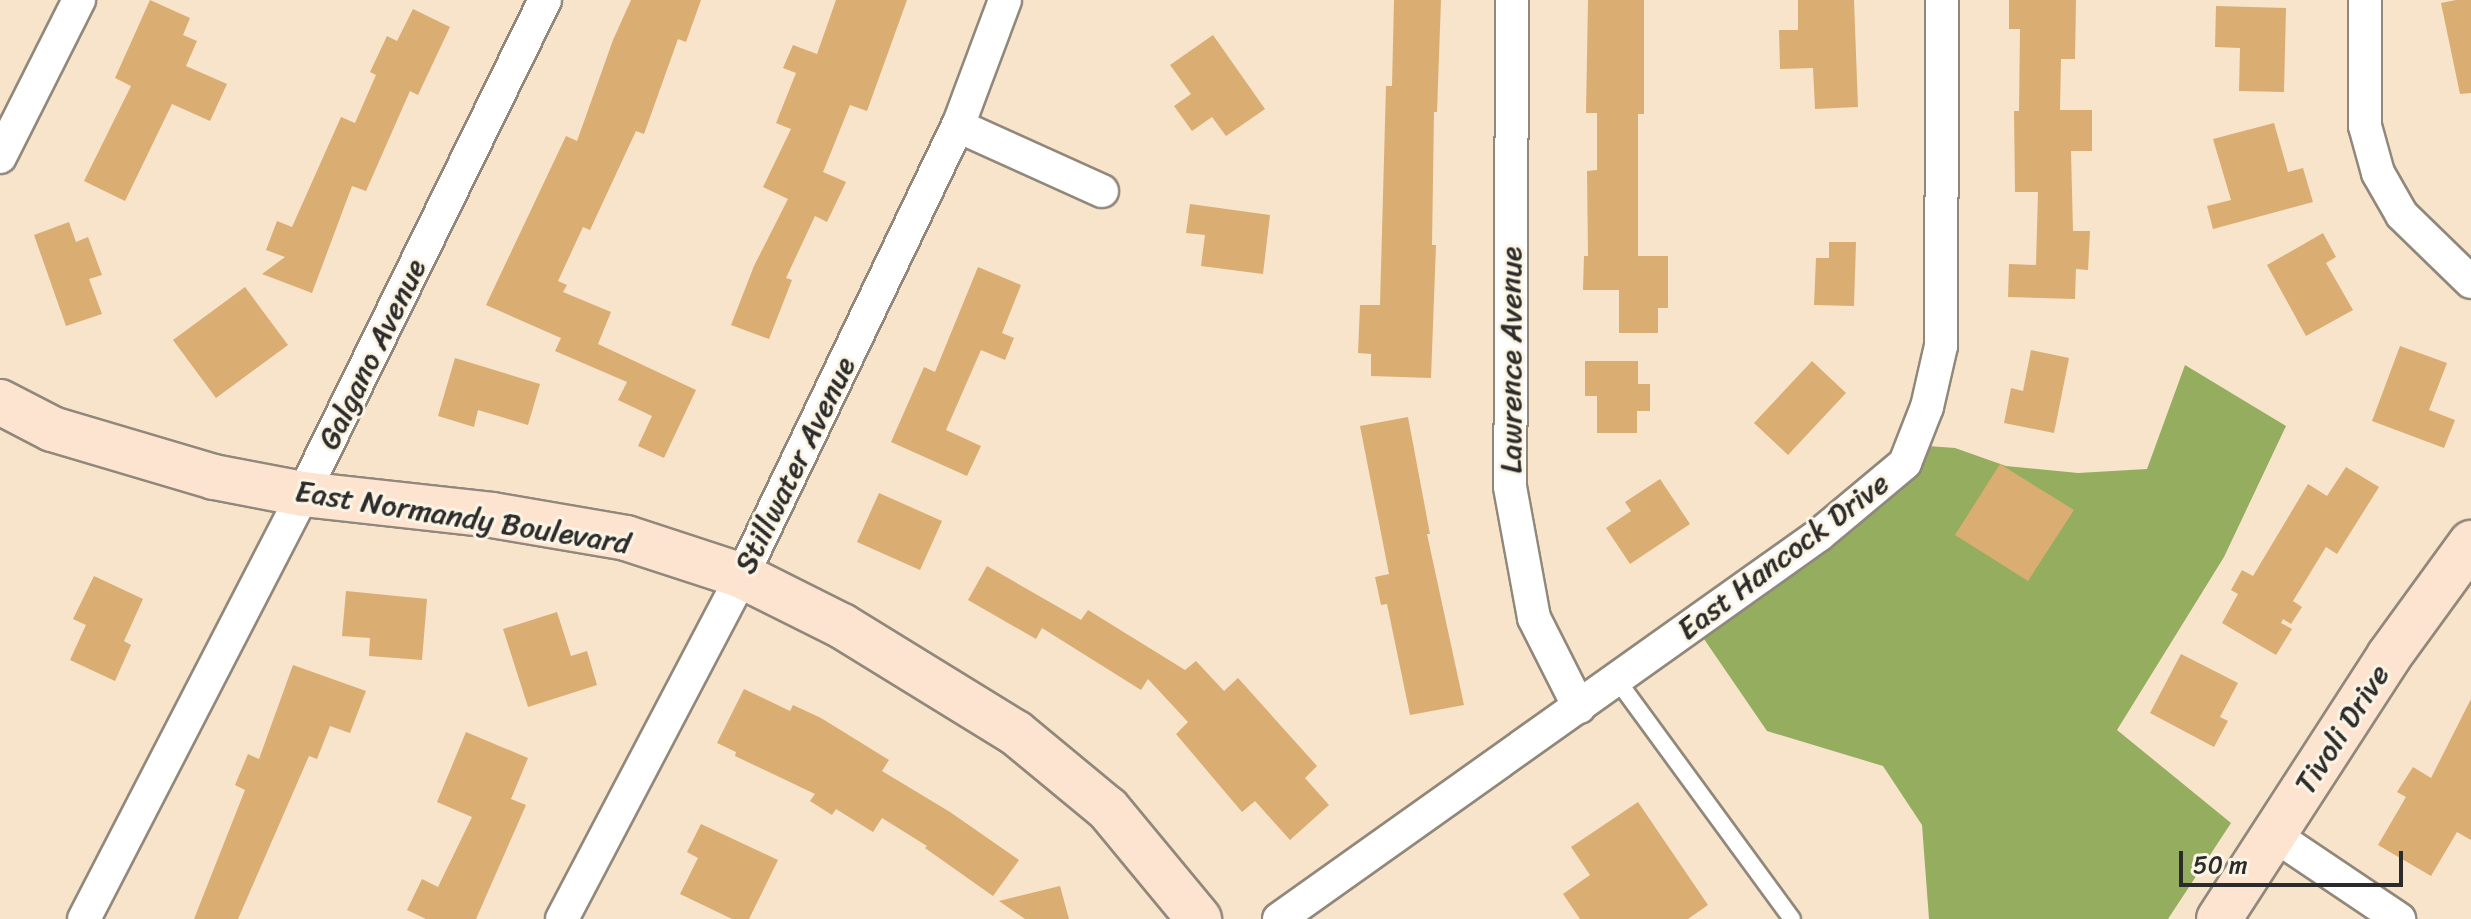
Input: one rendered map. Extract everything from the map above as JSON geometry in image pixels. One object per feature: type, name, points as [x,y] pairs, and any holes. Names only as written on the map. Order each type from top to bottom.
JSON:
[{"type":"street","points":[[0,157],[79,0]]},
{"type":"street","name":"Galgano Avenue","points":[[84,919],[303,494],[545,0]]},
{"type":"street","name":"Stillwater Avenue","points":[[562,919],[742,576],[958,126],[1005,0]]},
{"type":"street","name":"Lawrence Avenue","points":[[1512,0],[1510,487],[1534,618],[1579,707]]},
{"type":"street","name":"East Hancock Drive","points":[[1279,919],[1819,535],[1905,463],[1927,407],[1941,346],[1942,0]]},
{"type":"street","points":[[2365,0],[2365,126],[2378,173],[2402,215],[2471,282]]},
{"type":"street","points":[[958,126],[1102,191]]},
{"type":"street","name":"East Normandy Boulevard","points":[[0,402],[66,434],[214,477],[303,494],[492,515],[626,538],[742,576],[842,626],[1016,733],[1108,809],[1199,919]]},
{"type":"street","name":"Tivoli Drive","points":[[2219,919],[2389,656],[2471,543]]},
{"type":"street","points":[[2274,835],[2399,919]]},
{"type":"lane","points":[[1617,680],[1792,919]]},
{"type":"green space","points":[[2185,365],[2286,426],[2224,557],[2117,730],[2231,823],[2168,919],[1929,919],[1922,825],[1883,766],[1767,731],[1704,639],[1827,550],[1914,477],[1928,446],[1955,448],[2006,466],[2078,473],[2147,469]]},
{"type":"building","points":[[150,0],[190,18],[183,35],[197,41],[186,66],[227,84],[210,121],[172,104],[125,201],[84,181],[131,86],[115,78]]},
{"type":"building","points":[[631,0],[701,0],[686,42],[678,39],[644,134],[636,131],[590,230],[583,227],[558,281],[567,285],[563,292],[611,312],[598,344],[696,390],[664,458],[638,446],[652,416],[618,400],[627,382],[555,351],[561,338],[486,305],[566,136],[577,141],[613,40]]},
{"type":"building","points":[[836,0],[907,0],[867,111],[850,105],[823,172],[846,182],[827,222],[815,216],[786,278],[792,280],[769,339],[731,325],[754,266],[788,199],[763,187],[791,129],[776,123],[796,73],[783,68],[793,45],[817,54]]},
{"type":"building","points":[[1394,0],[1441,0],[1437,112],[1434,112],[1432,245],[1436,245],[1431,378],[1371,376],[1371,354],[1358,353],[1360,305],[1380,305],[1386,86],[1392,86]]},
{"type":"building","points":[[1588,0],[1644,0],[1644,114],[1638,114],[1638,256],[1668,256],[1668,308],[1658,308],[1658,333],[1619,333],[1619,290],[1583,290],[1584,256],[1588,256],[1587,171],[1597,170],[1597,113],[1586,113]]},
{"type":"building","points":[[1798,0],[1854,0],[1858,107],[1815,109],[1813,68],[1780,69],[1779,30],[1798,30]]},
{"type":"building","points":[[2009,0],[2076,0],[2075,59],[2061,59],[2060,110],[2092,110],[2092,151],[2071,151],[2073,231],[2090,231],[2088,270],[2076,269],[2075,299],[2008,297],[2009,264],[2036,265],[2038,192],[2015,192],[2014,111],[2019,111],[2020,29],[2009,29]]},
{"type":"building","points":[[2471,0],[2471,93],[2460,94],[2441,3]]},
{"type":"building","points":[[2216,6],[2286,8],[2284,92],[2239,91],[2240,48],[2215,47]]},
{"type":"building","points":[[413,9],[450,27],[418,95],[410,91],[366,191],[352,186],[312,293],[262,274],[285,257],[266,250],[277,221],[292,227],[341,117],[355,123],[376,75],[370,72],[387,36],[397,41]]},
{"type":"building","points":[[1213,35],[1265,109],[1226,136],[1212,117],[1192,131],[1174,106],[1191,94],[1170,65]]},
{"type":"building","points":[[2274,123],[2288,172],[2303,168],[2313,202],[2213,229],[2207,206],[2231,200],[2213,139]]},
{"type":"building","points":[[1190,204],[1270,215],[1263,274],[1201,266],[1205,235],[1186,233]]},
{"type":"building","points":[[69,222],[76,242],[88,237],[102,275],[89,279],[102,314],[66,326],[34,235]]},
{"type":"building","points":[[2323,233],[2336,257],[2326,263],[2353,310],[2306,336],[2267,265]]},
{"type":"building","points":[[1829,242],[1856,242],[1854,306],[1814,305],[1816,258],[1829,258]]},
{"type":"building","points":[[978,267],[1021,285],[1002,333],[1014,338],[1005,360],[981,350],[946,430],[981,446],[967,476],[891,442],[924,367],[935,372]]},
{"type":"building","points":[[245,287],[288,345],[216,398],[173,340]]},
{"type":"building","points":[[2400,346],[2447,363],[2429,410],[2455,420],[2444,448],[2372,421]]},
{"type":"building","points":[[2031,350],[2069,358],[2054,433],[2004,423],[2011,388],[2023,391]]},
{"type":"building","points":[[455,358],[540,384],[528,425],[478,410],[474,427],[438,416]]},
{"type":"building","points":[[1585,361],[1638,361],[1638,384],[1650,384],[1650,411],[1637,411],[1637,433],[1597,433],[1597,396],[1585,396]]},
{"type":"building","points":[[1812,361],[1846,393],[1788,455],[1754,423]]},
{"type":"building","points":[[1408,417],[1430,534],[1427,534],[1464,705],[1410,715],[1387,604],[1381,605],[1375,577],[1389,574],[1360,426]]},
{"type":"building","points":[[2000,464],[2074,510],[2028,581],[1955,535]]},
{"type":"building","points":[[2346,467],[2379,487],[2337,554],[2326,547],[2293,601],[2302,607],[2291,624],[2283,619],[2281,623],[2292,629],[2276,655],[2222,623],[2238,594],[2231,590],[2242,570],[2253,576],[2308,484],[2327,496]]},
{"type":"building","points":[[1660,479],[1690,524],[1630,564],[1606,528],[1631,511],[1625,502]]},
{"type":"building","points":[[879,493],[942,521],[920,570],[857,542]]},
{"type":"building","points":[[987,566],[1081,620],[1088,610],[1185,670],[1196,661],[1224,691],[1238,678],[1317,766],[1305,778],[1329,805],[1290,840],[1255,801],[1242,812],[1176,734],[1188,722],[1148,679],[1141,690],[1042,628],[1036,639],[968,600]]},
{"type":"building","points":[[94,576],[143,599],[124,641],[131,645],[115,681],[70,660],[86,625],[73,619]]},
{"type":"building","points":[[346,591],[427,599],[422,660],[369,656],[370,638],[342,636]]},
{"type":"building","points":[[557,612],[571,656],[587,651],[597,685],[528,707],[503,629]]},
{"type":"building","points":[[2181,654],[2238,683],[2220,717],[2228,721],[2214,747],[2150,713]]},
{"type":"building","points":[[293,665],[366,691],[350,733],[330,726],[317,759],[309,756],[238,919],[194,919],[245,790],[235,785],[248,754],[259,759]]},
{"type":"building","points":[[744,689],[790,711],[793,705],[821,718],[889,760],[882,771],[950,812],[1019,860],[993,896],[925,848],[927,846],[882,818],[873,832],[836,809],[832,815],[810,801],[815,794],[735,756],[736,752],[717,743]]},
{"type":"building","points":[[2471,699],[2471,840],[2457,832],[2431,876],[2378,845],[2406,797],[2397,792],[2413,767],[2431,778]]},
{"type":"building","points":[[466,732],[528,758],[511,799],[526,805],[476,919],[426,919],[407,910],[422,879],[438,887],[472,817],[437,802]]},
{"type":"building","points":[[1638,802],[1708,905],[1688,919],[1580,919],[1563,894],[1590,875],[1571,847]]},
{"type":"building","points":[[701,824],[778,860],[749,919],[732,919],[680,894],[698,858],[687,852]]},
{"type":"building","points":[[1060,886],[1069,919],[1025,919],[999,901]]}]
